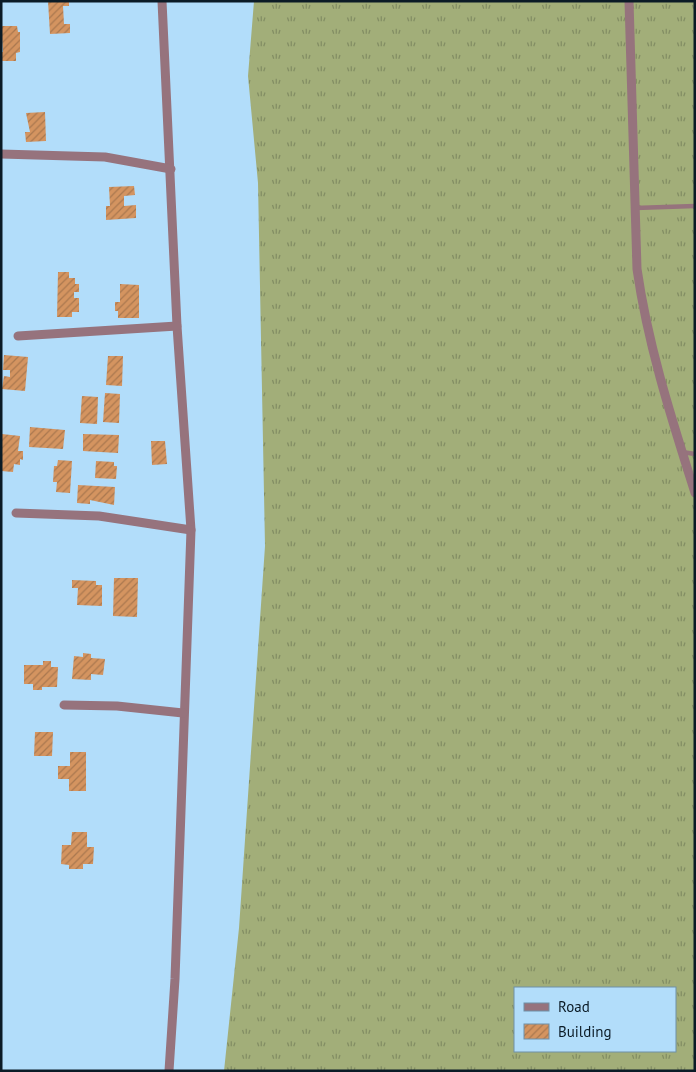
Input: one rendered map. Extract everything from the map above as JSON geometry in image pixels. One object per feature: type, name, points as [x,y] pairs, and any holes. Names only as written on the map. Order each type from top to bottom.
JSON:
[{"type":"street","points":[[162,1],[177,326],[191,530],[190,605],[183,713],[176,980],[169,1071]]},
{"type":"street","points":[[629,1],[637,270],[642,306],[666,402],[693,481],[695,493]]},
{"type":"street","points":[[1,154],[105,157],[171,170]]},
{"type":"street","points":[[18,336],[177,326]]},
{"type":"street","points":[[16,513],[107,517],[191,530]]},
{"type":"street","points":[[64,706],[117,706],[183,713]]},
{"type":"lane","points":[[635,208],[695,206]]},
{"type":"lane","points":[[682,452],[695,454]]},
{"type":"green space","points":[[254,1],[695,1],[695,1071],[224,1071],[239,928],[265,546],[258,183],[248,76]]},
{"type":"building","points":[[48,1],[69,1],[69,6],[63,6],[64,24],[70,24],[70,33],[50,34]]},
{"type":"building","points":[[1,26],[17,26],[18,32],[20,32],[20,52],[16,53],[16,61],[1,61],[1,52],[3,52]]},
{"type":"building","points":[[45,112],[46,141],[26,142],[25,132],[30,132],[26,113]]},
{"type":"building","points":[[134,186],[135,195],[124,196],[124,206],[136,205],[136,218],[106,220],[106,206],[110,206],[109,187]]},
{"type":"building","points":[[58,272],[69,272],[69,278],[75,278],[75,284],[79,284],[79,292],[74,292],[74,298],[79,298],[79,312],[72,312],[72,317],[57,317]]},
{"type":"building","points":[[120,284],[139,285],[139,318],[118,318],[118,311],[115,311],[115,302],[120,302]]},
{"type":"building","points":[[4,355],[28,357],[25,391],[2,389],[4,376],[10,377],[10,370],[3,370]]},
{"type":"building","points":[[108,356],[123,356],[122,386],[106,385]]},
{"type":"building","points":[[105,393],[120,394],[119,423],[103,422]]},
{"type":"building","points":[[82,396],[98,397],[97,424],[80,423]]},
{"type":"building","points":[[30,427],[65,430],[63,449],[29,447]]},
{"type":"building","points":[[2,434],[20,436],[18,451],[23,451],[23,460],[20,459],[20,465],[14,464],[13,472],[1,471]]},
{"type":"building","points":[[83,434],[119,435],[118,453],[83,451]]},
{"type":"building","points":[[151,441],[165,441],[167,464],[152,465]]},
{"type":"building","points":[[58,460],[72,461],[70,493],[56,492],[57,482],[53,482],[54,466],[57,466]]},
{"type":"building","points":[[96,461],[114,462],[114,466],[117,466],[116,479],[95,478]]},
{"type":"building","points":[[78,485],[115,487],[114,505],[90,500],[90,504],[77,503]]},
{"type":"building","points":[[114,578],[138,578],[137,617],[113,616]]},
{"type":"building","points":[[72,580],[96,581],[96,585],[102,585],[102,606],[77,605],[78,588],[72,588]]},
{"type":"building","points":[[83,653],[91,654],[91,658],[105,659],[103,675],[91,674],[91,680],[72,679],[74,656],[83,657]]},
{"type":"building","points":[[43,661],[51,661],[51,667],[58,667],[57,687],[42,687],[42,690],[33,690],[33,684],[24,684],[24,665],[43,665]]},
{"type":"building","points":[[35,732],[53,732],[52,756],[34,756]]},
{"type":"building","points":[[70,752],[86,752],[86,791],[69,791],[69,779],[58,779],[58,766],[70,766]]},
{"type":"building","points":[[72,832],[87,832],[87,847],[94,847],[93,864],[83,864],[83,869],[69,869],[69,865],[61,864],[62,845],[71,845]]}]
